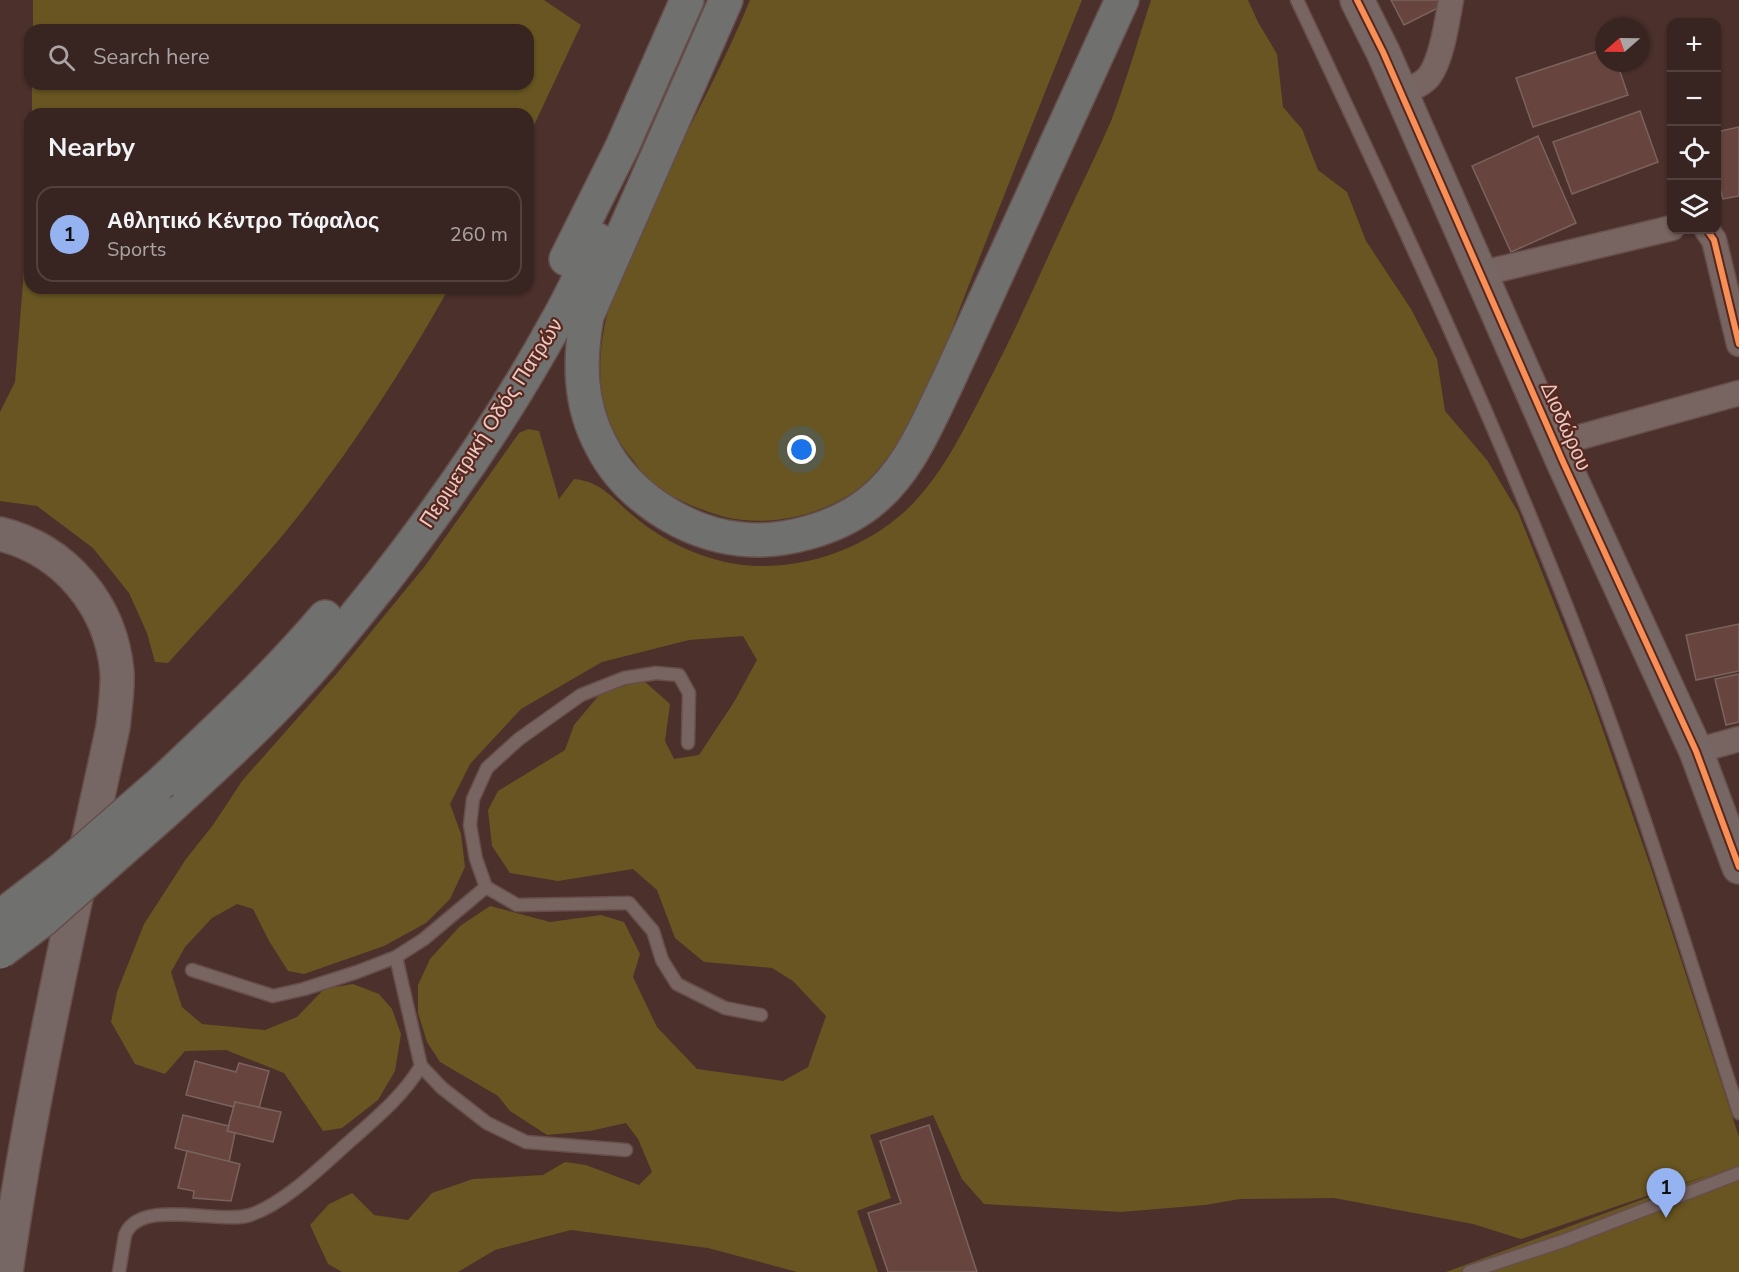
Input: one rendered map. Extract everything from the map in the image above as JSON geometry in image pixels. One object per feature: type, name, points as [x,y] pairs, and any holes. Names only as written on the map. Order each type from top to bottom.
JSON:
[{"type":"highway","name":"Περιμετρική Οδός Πατρών","points":[[163,798],[297,650],[403,524],[496,387],[539,312],[622,147],[687,0]]},
{"type":"highway","name":"Περιμετρική Οδός Πατρών","points":[[163,798],[235,748],[302,680],[416,540],[469,466],[558,321],[624,187],[706,0]]},
{"type":"highway","points":[[726,0],[587,316],[581,363],[591,422],[600,445],[622,477],[655,505],[680,519],[706,530],[741,539],[779,537],[833,523],[869,503],[897,476],[917,444],[948,381],[1122,0]]},
{"type":"highway","points":[[0,917],[61,870],[163,798]]},
{"type":"highway","points":[[0,952],[44,919],[163,798]]},
{"type":"street","name":"Διοδώρου","points":[[1357,0],[1401,93],[1479,274],[1696,751],[1739,867]]},
{"type":"street","points":[[1401,93],[1419,84],[1430,74],[1439,52],[1451,0]]},
{"type":"street","points":[[1479,274],[1667,229]]},
{"type":"street","points":[[1710,234],[1714,240],[1739,344]]},
{"type":"street","points":[[1556,444],[1739,393]]},
{"type":"street","points":[[0,534],[49,555],[68,568],[85,587],[97,605],[107,628],[113,648],[117,688],[113,727],[43,1054],[19,1182],[6,1272]]},
{"type":"street","points":[[1696,751],[1739,740]]},
{"type":"lane","points":[[1297,0],[1403,226],[1549,562],[1624,761],[1739,1113]]},
{"type":"lane","points":[[688,743],[689,693],[680,675],[656,673],[624,678],[581,695],[519,739],[487,768],[473,799],[470,825],[476,859],[486,886],[517,905],[629,903],[653,931],[662,960],[678,984],[725,1008],[761,1015]]},
{"type":"lane","points":[[192,970],[273,996],[325,982],[396,957],[424,939],[486,886]]},
{"type":"lane","points":[[396,957],[421,1066],[442,1088],[487,1123],[526,1142],[626,1150]]},
{"type":"lane","points":[[119,1272],[125,1235],[127,1229],[135,1222],[150,1216],[173,1214],[209,1217],[242,1216],[268,1207],[304,1181],[375,1120],[412,1082],[421,1066]]},
{"type":"lane","points":[[1469,1272],[1563,1241],[1739,1173]]},
{"type":"shaded area","points":[[33,0],[544,0],[581,25],[534,125],[534,108],[32,108],[32,90],[534,90],[534,24],[33,24]]},
{"type":"shaded area","points":[[750,0],[1082,0],[942,354],[905,431],[874,474],[843,498],[805,514],[764,521],[725,517],[705,511],[675,498],[649,480],[611,425],[601,387],[601,348],[609,308],[622,268]]},
{"type":"shaded area","points":[[1151,0],[1248,0],[1277,54],[1283,107],[1302,129],[1318,170],[1347,192],[1366,241],[1411,309],[1437,359],[1445,411],[1487,460],[1518,512],[1591,696],[1651,868],[1739,1137],[1739,1272],[1446,1272],[1711,1174],[1521,1239],[1473,1224],[1334,1198],[1240,1199],[1205,1205],[1121,1212],[984,1204],[962,1179],[933,1115],[870,1135],[891,1198],[857,1211],[878,1272],[797,1272],[708,1248],[571,1230],[495,1250],[458,1272],[342,1272],[328,1264],[310,1225],[329,1204],[352,1193],[374,1215],[408,1220],[432,1193],[473,1179],[543,1175],[565,1162],[586,1165],[639,1185],[652,1172],[638,1139],[626,1123],[590,1131],[547,1135],[510,1111],[498,1096],[440,1062],[427,1042],[418,1013],[418,985],[430,959],[460,926],[490,906],[550,922],[601,915],[624,922],[640,954],[633,977],[657,1027],[697,1069],[783,1081],[808,1067],[826,1016],[793,981],[772,968],[704,962],[675,938],[657,890],[633,869],[558,881],[510,873],[492,846],[488,810],[498,791],[565,750],[574,725],[600,694],[643,680],[670,704],[665,741],[674,759],[699,755],[734,702],[757,660],[743,636],[689,640],[602,662],[521,709],[470,764],[450,804],[461,834],[465,867],[450,899],[426,923],[384,946],[304,974],[288,971],[253,909],[237,904],[212,918],[185,947],[171,972],[182,1007],[202,1024],[265,1030],[297,1017],[324,989],[353,984],[379,994],[392,1009],[401,1034],[395,1071],[378,1100],[342,1128],[323,1131],[284,1073],[226,1050],[185,1051],[165,1074],[135,1064],[111,1022],[117,992],[144,924],[186,859],[213,825],[242,781],[339,671],[425,566],[519,433],[528,429],[539,431],[559,499],[574,479],[593,484],[608,493],[662,537],[693,552],[725,562],[776,566],[813,560],[849,548],[897,518],[927,488],[940,470],[1003,354],[1111,121]]},
{"type":"shaded area","points":[[24,270],[24,294],[445,294],[393,382],[353,443],[310,502],[273,547],[168,663],[155,662],[147,633],[129,593],[93,548],[37,506],[0,501],[0,412],[15,382]]},
{"type":"building","points":[[1391,0],[1439,0],[1436,9],[1404,25]]},
{"type":"building","points":[[1595,52],[1595,72],[1620,72],[1628,95],[1533,127],[1516,78]]},
{"type":"building","points":[[1640,111],[1658,162],[1572,194],[1553,142]]},
{"type":"building","points":[[1739,127],[1739,196],[1723,199],[1721,191],[1721,131]]},
{"type":"building","points":[[1538,136],[1576,223],[1511,252],[1472,166]]},
{"type":"building","points":[[1739,624],[1739,671],[1696,680],[1686,635]]},
{"type":"building","points":[[1739,674],[1739,722],[1726,725],[1715,679]]},
{"type":"building","points":[[195,1061],[236,1072],[239,1063],[269,1071],[259,1108],[235,1102],[234,1107],[186,1095]]},
{"type":"building","points":[[235,1102],[281,1112],[273,1142],[227,1131]]},
{"type":"building","points":[[183,1115],[229,1126],[227,1131],[235,1133],[229,1162],[175,1148]]},
{"type":"building","points":[[929,1125],[977,1272],[888,1272],[868,1213],[901,1203],[880,1141]]},
{"type":"building","points":[[187,1151],[240,1164],[231,1201],[193,1198],[194,1191],[178,1188]]},
{"type":"cycle path","points":[[1357,0],[1383,52],[1564,464],[1696,751],[1739,867]]},
{"type":"cycle path","points":[[1710,234],[1714,240],[1739,344]]},
{"type":"place","name":"Αθλητικό Κέντρο Τόφαλος","points":[[1666,1218]]}]
